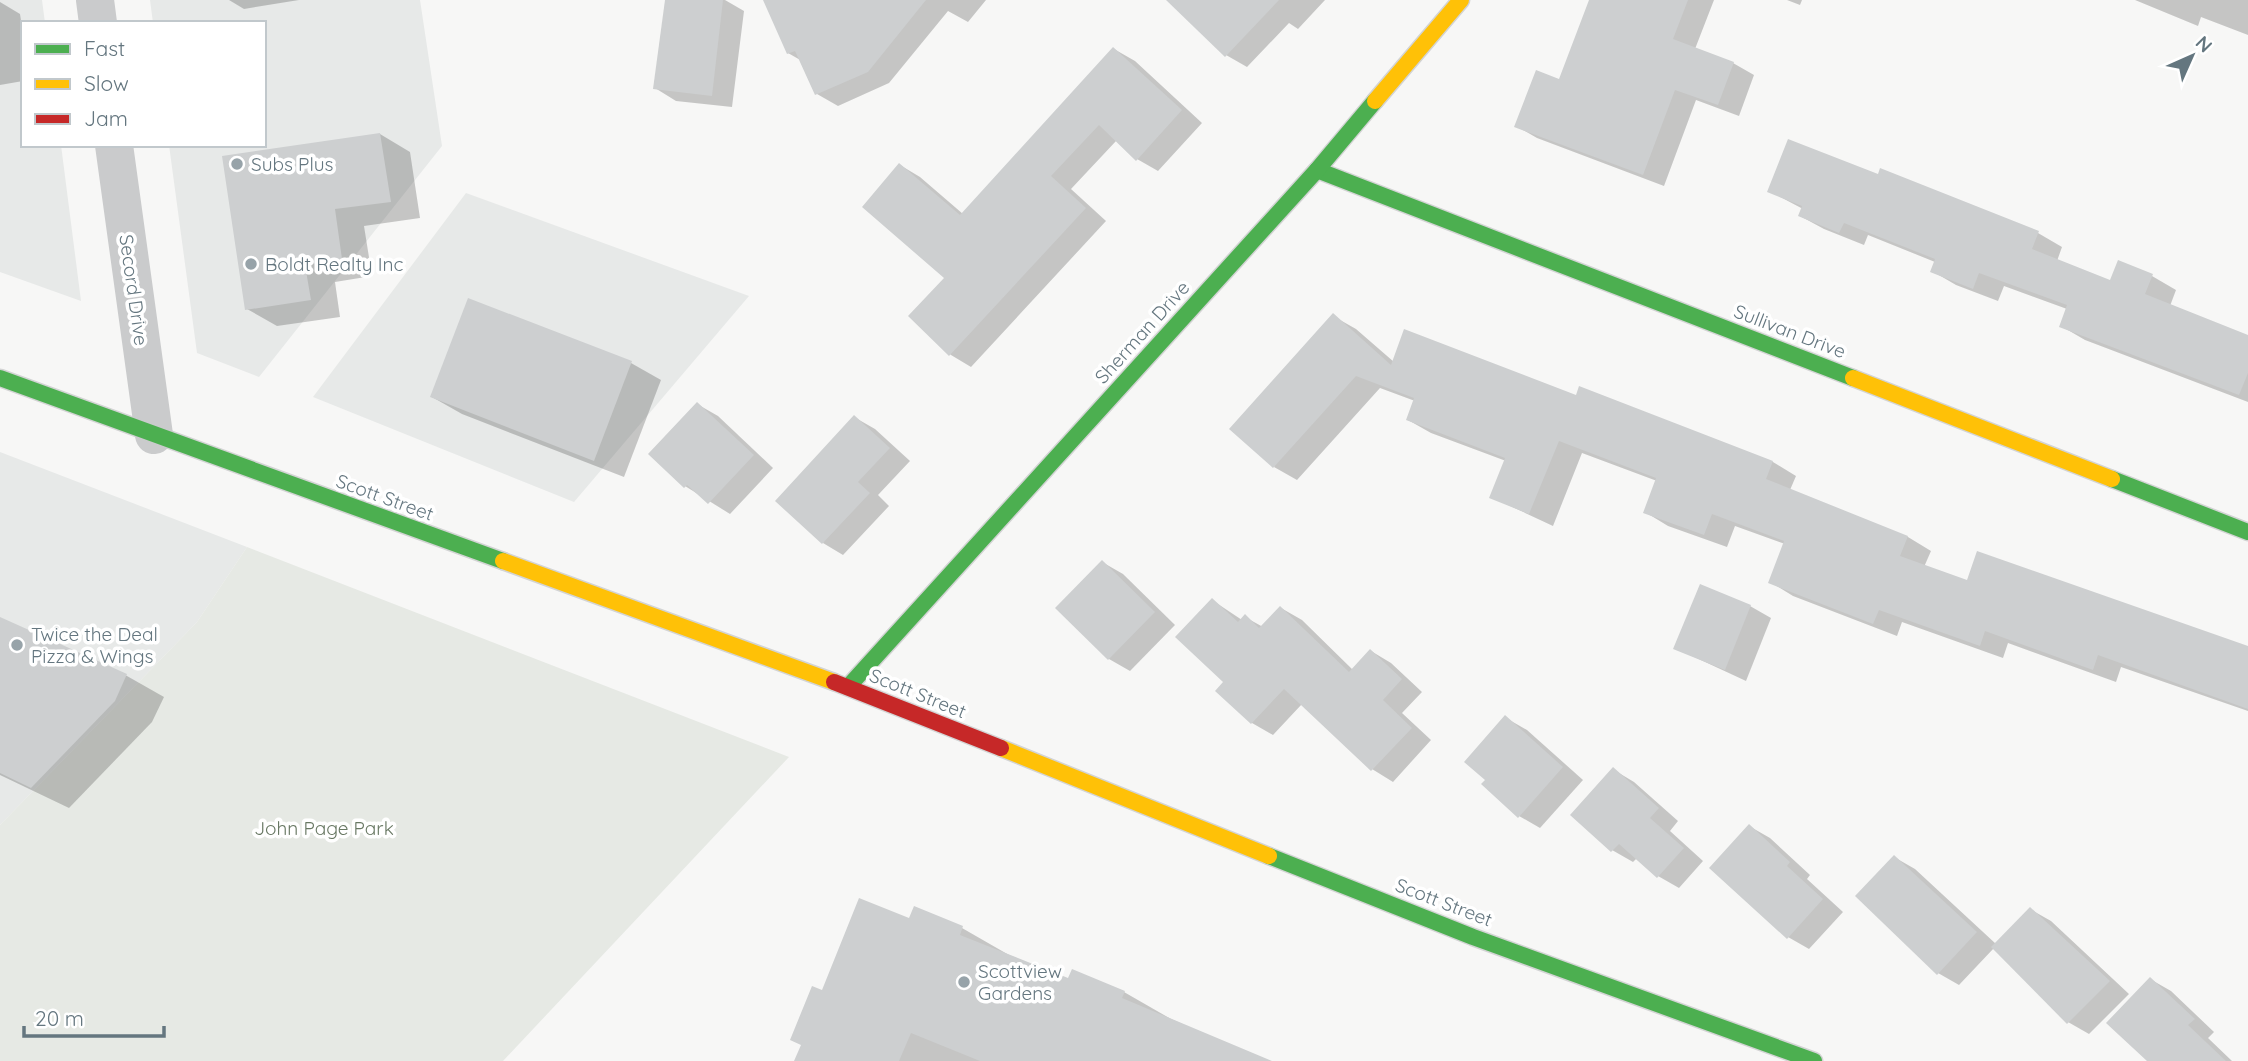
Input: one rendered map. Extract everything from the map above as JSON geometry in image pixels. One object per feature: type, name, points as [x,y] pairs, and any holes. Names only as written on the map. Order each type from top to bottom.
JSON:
[{"type":"main road","name":"Sherman Drive","points":[[848,687],[1317,170],[1461,0]]},
{"type":"main road","name":"Sullivan Drive","points":[[1317,170],[2248,532]]},
{"type":"main road","name":"Scott Street","points":[[0,378],[848,687],[1473,937],[1814,1061]]},
{"type":"street","points":[[95,0],[98,21]]},
{"type":"street","name":"Secord Drive","points":[[114,147],[153,435]]},
{"type":"shaded area","points":[[0,0],[42,0],[45,21],[21,21],[21,147],[61,147],[81,301],[0,272]]},
{"type":"shaded area","points":[[150,0],[420,0],[442,146],[259,377],[197,353],[169,147],[266,147],[266,21],[153,21]]},
{"type":"shaded area","points":[[466,193],[749,296],[574,502],[313,397]]},
{"type":"shaded area","points":[[0,452],[247,547],[197,622],[0,825]]},
{"type":"green space","name":"John Page Park","points":[[247,547],[789,757],[503,1061],[0,1061],[0,825],[197,622]]},
{"type":"building","points":[[665,0],[723,0],[712,96],[653,89]]},
{"type":"building","points":[[763,0],[926,0],[868,72],[815,95],[795,51],[787,54]]},
{"type":"building","points":[[1166,0],[1279,0],[1225,57]]},
{"type":"building","points":[[1589,0],[1688,0],[1673,39],[1734,62],[1718,105],[1675,90],[1643,175],[1514,127],[1536,70],[1559,79]]},
{"type":"building","points":[[1113,47],[1182,110],[1136,161],[1099,125],[1051,176],[1086,208],[949,356],[908,316],[944,278],[862,207],[899,163],[960,215]]},
{"type":"building","points":[[380,133],[391,202],[335,209],[342,259],[305,265],[311,300],[245,310],[222,156]]},
{"type":"building","points":[[1788,139],[1878,174],[1880,168],[2039,231],[2032,249],[2110,280],[2118,260],[2153,274],[2145,294],[2248,335],[2248,373],[2239,395],[2059,327],[2067,305],[1979,273],[1973,289],[1930,272],[1935,259],[1844,223],[1839,233],[1798,216],[1802,206],[1767,192]]},
{"type":"building","points":[[468,298],[632,361],[594,461],[430,397]]},
{"type":"building","points":[[1333,313],[1391,365],[1404,329],[1576,395],[1579,386],[1773,461],[1766,479],[1908,536],[1900,556],[1967,580],[1977,551],[2248,646],[2248,709],[2098,655],[2093,670],[1985,631],[1980,646],[1879,610],[1873,624],[1768,583],[1784,541],[1712,514],[1704,535],[1643,513],[1656,478],[1559,441],[1529,514],[1489,498],[1505,458],[1406,420],[1414,398],[1356,376],[1273,468],[1229,429]]},
{"type":"building","points":[[697,402],[754,455],[708,504],[687,485],[684,488],[648,454]]},
{"type":"building","points":[[854,415],[890,448],[858,482],[870,493],[822,544],[775,501]]},
{"type":"building","points":[[1102,560],[1155,612],[1108,660],[1055,608]]},
{"type":"building","points":[[1700,584],[1751,605],[1725,670],[1673,649]]},
{"type":"building","points":[[1212,598],[1238,622],[1245,614],[1259,628],[1280,606],[1349,672],[1370,649],[1402,679],[1383,700],[1412,728],[1371,771],[1284,689],[1251,724],[1215,691],[1223,682],[1175,637]]},
{"type":"building","points":[[0,617],[127,674],[115,701],[31,788],[0,773]]},
{"type":"building","points":[[1505,715],[1563,767],[1518,818],[1481,784],[1485,780],[1464,762]]},
{"type":"building","points":[[1613,767],[1659,808],[1650,818],[1684,848],[1657,878],[1619,844],[1611,852],[1570,815]]},
{"type":"building","points":[[1749,824],[1790,862],[1787,866],[1823,899],[1787,939],[1709,868]]},
{"type":"building","points":[[1894,855],[1977,932],[1937,975],[1855,896]]},
{"type":"building","name":"Scottview Gardens","points":[[859,898],[909,918],[914,906],[963,926],[960,935],[1068,978],[1072,969],[1125,991],[1122,998],[1272,1061],[980,1061],[911,1033],[899,1061],[794,1061],[801,1045],[790,1040],[812,986],[822,990]]},
{"type":"building","points":[[2030,907],[2110,981],[2067,1024],[1991,947]]},
{"type":"building","points":[[2150,977],[2195,1019],[2188,1025],[2226,1061],[2147,1061],[2106,1023]]},
{"type":"traffic: fast","points":[[848,687],[1317,170],[1375,101]]},
{"type":"traffic: fast","points":[[1317,170],[1853,378]]},
{"type":"traffic: fast","points":[[0,378],[503,561]]},
{"type":"traffic: fast","points":[[2112,479],[2248,532]]},
{"type":"traffic: fast","points":[[1269,856],[1473,937],[1814,1061]]},
{"type":"traffic: slow","points":[[1375,101],[1461,0]]},
{"type":"traffic: slow","points":[[1853,378],[2112,479]]},
{"type":"traffic: slow","points":[[503,561],[834,682]]},
{"type":"traffic: slow","points":[[1001,748],[1269,856]]},
{"type":"traffic: jam","points":[[834,682],[1001,748]]},
{"type":"place","name":"Subs Plus","points":[[237,164]]},
{"type":"place","name":"Boldt Realty Inc","points":[[251,264]]},
{"type":"place","name":"Twice the Deal Pizza & Wings","points":[[17,645]]},
{"type":"place","name":"Scottview Gardens","points":[[964,982]]}]
